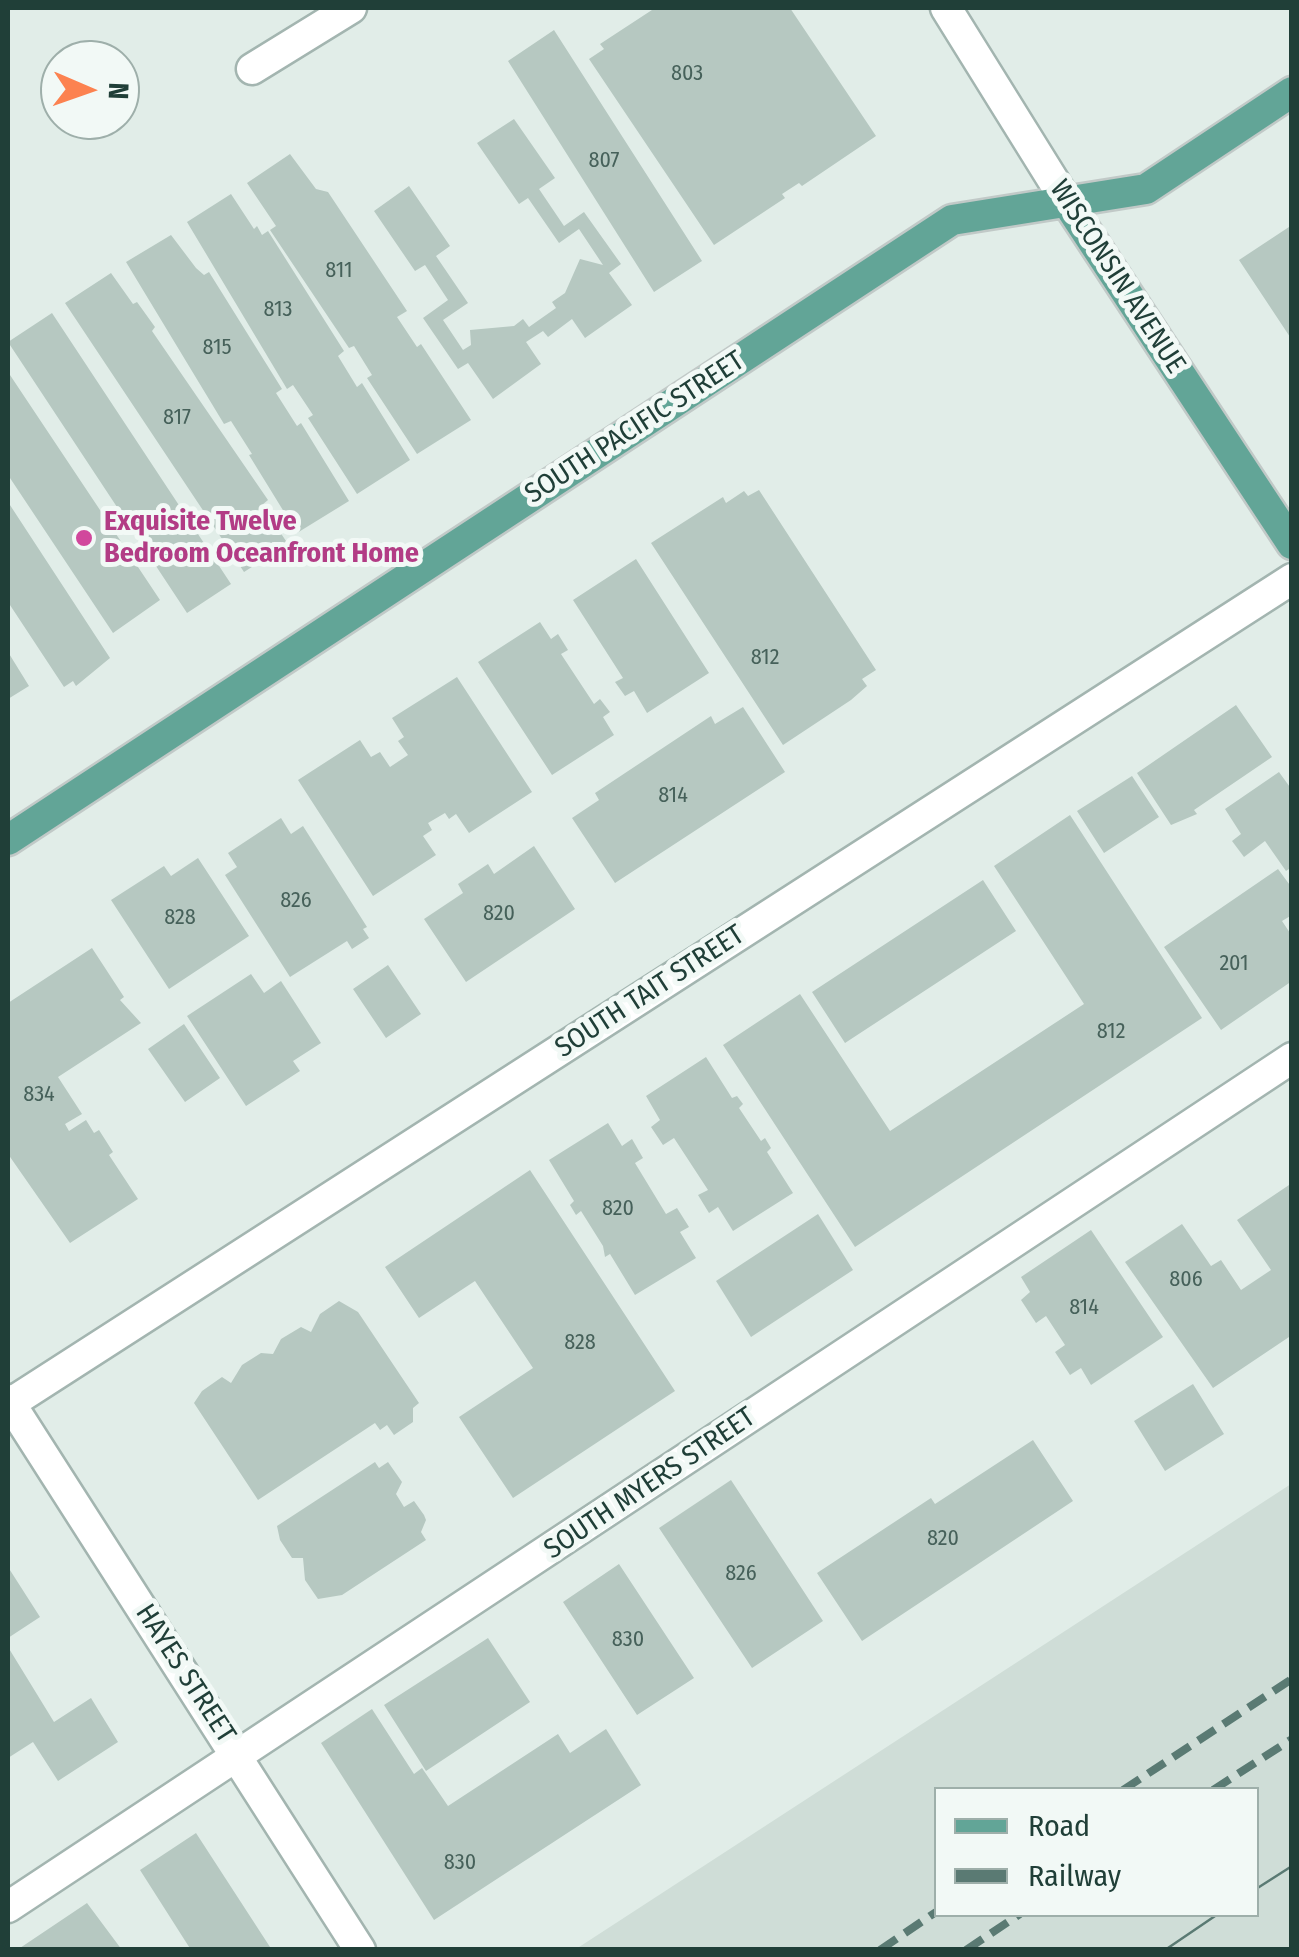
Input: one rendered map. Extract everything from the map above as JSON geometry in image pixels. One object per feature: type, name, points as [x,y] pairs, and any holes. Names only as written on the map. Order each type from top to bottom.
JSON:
[{"type":"main road","name":"SOUTH PACIFIC STREET","points":[[8,840],[952,220],[1146,190],[1292,92]]},
{"type":"main road","name":"WISCONSIN AVENUE","points":[[1066,201],[1292,544]]},
{"type":"street","points":[[252,68],[351,8]]},
{"type":"street","name":"WISCONSIN AVENUE","points":[[946,8],[1066,201]]},
{"type":"street","name":"SOUTH TAIT STREET","points":[[8,1403],[1292,580]]},
{"type":"street","name":"SOUTH MYERS STREET","points":[[8,1907],[239,1758],[1292,1058]]},
{"type":"street","name":"HAYES STREET","points":[[8,1403],[360,1950]]},
{"type":"shaded area","points":[[1291,1484],[1291,1949],[576,1949]]},
{"type":"building","points":[[655,8],[790,8],[876,136],[802,186],[799,183],[782,194],[785,198],[714,245],[589,59],[604,49],[600,44]]},
{"type":"building","points":[[554,30],[702,261],[654,292],[508,61]]},
{"type":"building","points":[[514,119],[555,178],[539,189],[564,226],[584,212],[621,264],[609,273],[632,305],[585,338],[572,319],[548,337],[543,331],[526,342],[541,364],[493,399],[468,363],[458,369],[423,318],[448,300],[425,265],[415,271],[374,211],[409,186],[450,246],[436,256],[468,303],[443,320],[463,350],[471,345],[470,330],[514,326],[523,319],[529,327],[556,308],[552,302],[565,293],[580,259],[603,265],[579,229],[559,243],[528,198],[519,204],[477,143]]},
{"type":"building","points":[[290,154],[316,189],[328,192],[407,311],[397,317],[417,347],[421,344],[471,420],[417,454],[367,378],[372,375],[354,346],[349,348],[270,230],[276,226],[247,183]]},
{"type":"building","points":[[231,194],[254,229],[257,226],[262,235],[268,231],[344,351],[338,356],[357,387],[362,383],[410,460],[357,494],[308,418],[313,415],[293,385],[287,389],[187,222]]},
{"type":"building","points":[[1292,225],[1292,340],[1239,260]]},
{"type":"building","points":[[171,235],[196,268],[204,275],[209,272],[282,389],[276,393],[297,426],[301,423],[349,501],[297,533],[249,455],[252,454],[231,421],[224,424],[126,262]]},
{"type":"building","points":[[111,273],[155,327],[152,331],[268,500],[262,505],[288,544],[244,572],[65,303]]},
{"type":"building","points":[[52,313],[231,584],[187,613],[8,342]]},
{"type":"building","name":"Exquisite Twelve Bedroom Oceanfront Home","points":[[8,372],[160,600],[113,633],[8,475]]},
{"type":"building","points":[[759,490],[876,670],[862,679],[867,686],[851,700],[783,745],[651,543],[723,497],[726,503],[744,491],[748,496]]},
{"type":"building","points":[[8,502],[110,658],[76,686],[73,681],[64,687],[8,602]]},
{"type":"building","points":[[636,559],[709,673],[647,713],[634,691],[625,696],[615,682],[623,678],[573,600]]},
{"type":"building","points":[[540,622],[551,639],[558,634],[568,650],[561,654],[594,704],[600,699],[610,712],[603,717],[614,735],[552,775],[478,662]]},
{"type":"building","points":[[8,652],[29,686],[8,699]]},
{"type":"building","points":[[457,677],[532,792],[469,833],[456,814],[449,819],[445,813],[428,823],[432,830],[423,836],[436,855],[373,896],[298,780],[360,740],[371,757],[380,752],[390,767],[408,755],[398,741],[404,737],[392,718]]},
{"type":"building","points":[[1236,705],[1272,757],[1194,810],[1197,814],[1171,825],[1137,773]]},
{"type":"building","points":[[743,707],[785,772],[615,883],[572,818],[599,800],[595,793],[711,716],[715,724]]},
{"type":"building","points":[[1279,772],[1292,790],[1292,867],[1286,871],[1265,841],[1244,857],[1232,841],[1241,834],[1225,809]]},
{"type":"building","points":[[1132,776],[1159,817],[1104,853],[1077,811]]},
{"type":"building","points":[[1070,815],[1202,1018],[855,1247],[723,1045],[800,994],[890,1131],[1084,1004],[994,866]]},
{"type":"building","points":[[281,818],[291,834],[303,826],[367,927],[363,929],[369,938],[352,949],[347,941],[290,977],[225,875],[237,867],[228,853]]},
{"type":"building","points":[[534,846],[575,909],[466,982],[424,919],[463,893],[458,884],[488,864],[494,874]]},
{"type":"building","points":[[198,858],[249,936],[169,989],[111,900],[164,866],[171,876]]},
{"type":"building","points":[[1278,869],[1292,888],[1292,915],[1282,921],[1292,936],[1292,981],[1221,1030],[1164,947]]},
{"type":"building","points":[[983,880],[1016,931],[845,1043],[812,992]]},
{"type":"building","points":[[92,948],[124,997],[120,1000],[141,1023],[58,1077],[82,1114],[65,1124],[69,1131],[86,1120],[94,1133],[99,1130],[113,1152],[109,1155],[138,1199],[70,1243],[8,1154],[8,1003]]},
{"type":"building","points":[[388,965],[421,1014],[386,1038],[353,989]]},
{"type":"building","points":[[251,974],[264,993],[281,981],[321,1043],[293,1061],[300,1071],[246,1106],[187,1016]]},
{"type":"building","points":[[184,1024],[220,1078],[185,1102],[148,1049]]},
{"type":"building","points":[[706,1057],[732,1098],[737,1096],[743,1104],[739,1108],[761,1141],[765,1138],[771,1148],[767,1152],[793,1193],[733,1231],[718,1207],[709,1213],[698,1195],[708,1190],[674,1138],[663,1145],[651,1127],[660,1120],[646,1096]]},
{"type":"building","points":[[608,1123],[622,1146],[632,1139],[643,1158],[635,1163],[666,1214],[677,1208],[689,1227],[680,1232],[696,1258],[635,1295],[610,1254],[605,1257],[603,1246],[581,1211],[576,1215],[570,1205],[574,1201],[549,1160]]},
{"type":"building","points":[[530,1170],[675,1391],[513,1498],[459,1417],[533,1368],[475,1281],[419,1318],[385,1267]]},
{"type":"building","points":[[1292,1183],[1292,1335],[1213,1388],[1125,1262],[1182,1224],[1211,1266],[1221,1260],[1241,1290],[1271,1270],[1237,1220]]},
{"type":"building","points":[[818,1214],[853,1270],[751,1337],[716,1281]]},
{"type":"building","points":[[1091,1230],[1163,1337],[1091,1385],[1081,1368],[1070,1375],[1055,1352],[1065,1345],[1046,1316],[1036,1323],[1021,1300],[1030,1292],[1021,1277]]},
{"type":"building","points":[[339,1301],[358,1312],[419,1403],[413,1408],[413,1422],[394,1435],[387,1425],[380,1430],[375,1423],[258,1500],[194,1403],[202,1391],[222,1377],[231,1383],[242,1365],[261,1353],[273,1354],[281,1339],[301,1327],[311,1332],[320,1314]]},
{"type":"building","points":[[1193,1384],[1224,1434],[1165,1471],[1134,1421]]},
{"type":"building","points":[[1033,1440],[1073,1501],[862,1641],[817,1573],[931,1498],[935,1504]]},
{"type":"building","points":[[375,1462],[379,1468],[388,1462],[402,1482],[396,1494],[404,1507],[414,1501],[424,1515],[421,1532],[426,1540],[342,1595],[318,1599],[305,1580],[303,1558],[292,1558],[280,1540],[277,1526]]},
{"type":"building","points":[[731,1480],[823,1621],[752,1668],[659,1528]]},
{"type":"building","points":[[619,1564],[694,1678],[637,1715],[563,1602]]},
{"type":"building","points":[[8,1567],[40,1617],[8,1638]]},
{"type":"building","points":[[488,1638],[530,1702],[426,1771],[384,1705]]},
{"type":"building","points":[[8,1647],[54,1722],[91,1698],[118,1742],[58,1781],[33,1742],[8,1758]]},
{"type":"building","points":[[372,1709],[414,1774],[422,1768],[448,1806],[558,1734],[570,1753],[606,1729],[641,1785],[434,1920],[321,1743]]},
{"type":"building","points":[[196,1833],[270,1947],[266,1950],[191,1950],[140,1870]]},
{"type":"building","points":[[87,1903],[122,1950],[17,1950]]},
{"type":"tram line","points":[[1259,1887],[1292,1866]]},
{"type":"tram line","points":[[1165,1950],[1214,1917]]},
{"type":"railway","points":[[1128,1787],[1292,1679]]},
{"type":"railway","points":[[1218,1787],[1292,1739]]},
{"type":"railway","points":[[880,1950],[934,1913]]},
{"type":"railway","points":[[966,1950],[1016,1917]]},
{"type":"place","name":"Exquisite Twelve Bedroom Oceanfront Home","points":[[84,538]]}]
